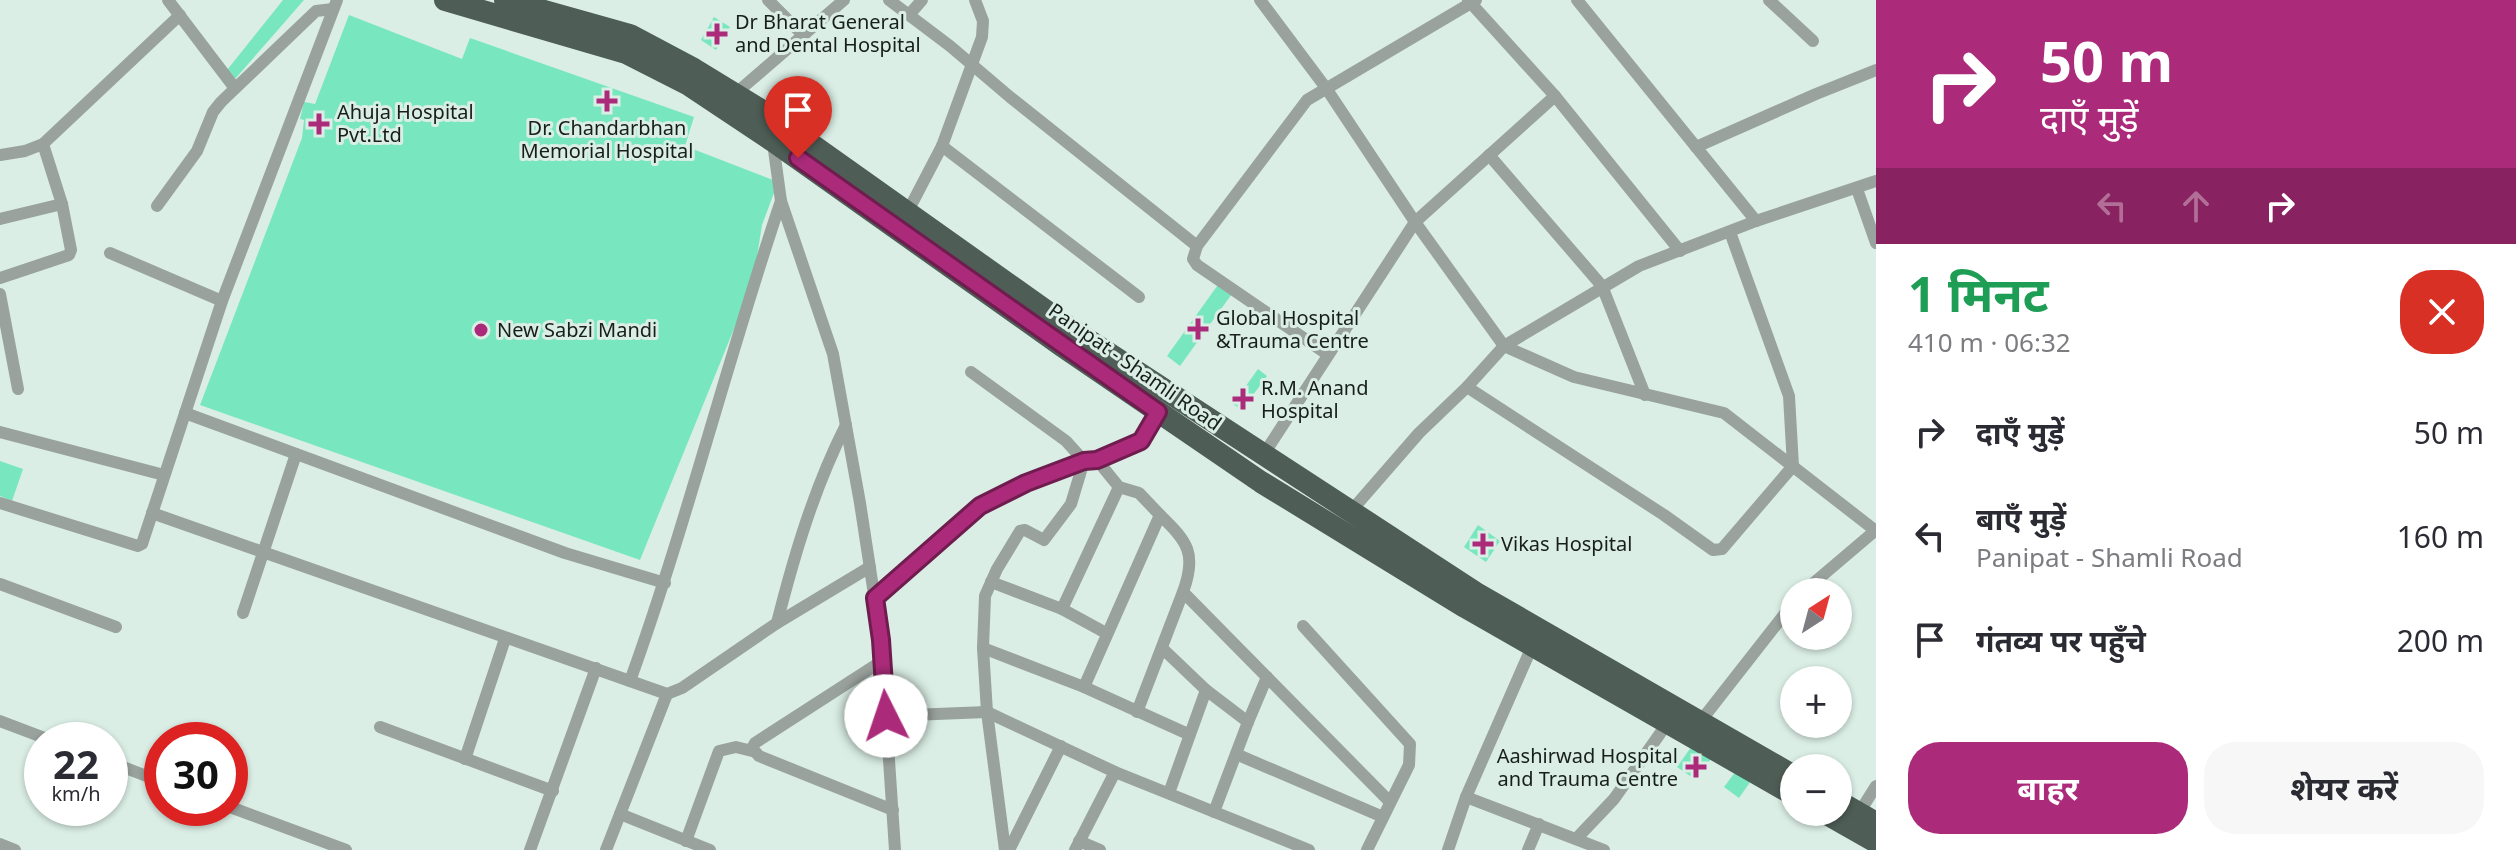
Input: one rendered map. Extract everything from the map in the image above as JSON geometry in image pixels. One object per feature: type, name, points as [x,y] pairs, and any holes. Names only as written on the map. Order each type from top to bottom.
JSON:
[{"type":"highway","name":"Panipat - Shamli Road","points":[[445,0],[507,4],[630,35],[735,94],[775,131]]},
{"type":"highway","name":"Panipat - Shamli Road","points":[[507,4],[626,53],[775,131],[903,220],[1073,330],[1257,466],[1352,510],[1476,593],[1536,638]]},
{"type":"highway","name":"Panipat - Shamli Road","points":[[903,220],[1158,412],[1257,466],[1536,638],[1673,716],[1780,786]]},
{"type":"highway","name":"Panipat - Shamli Road","points":[[1673,716],[1700,722],[1780,768]]},
{"type":"highway","points":[[1848,826],[1876,842]]},
{"type":"street","points":[[168,0],[234,87]]},
{"type":"street","points":[[768,0],[804,36]]},
{"type":"street","points":[[735,94],[804,36],[828,6],[844,0]]},
{"type":"street","points":[[889,0],[1197,246]]},
{"type":"street","points":[[909,15],[922,0]]},
{"type":"street","points":[[903,220],[942,146],[971,64],[983,27],[975,0]]},
{"type":"street","points":[[1260,0],[1326,88],[1415,222],[1504,346],[1574,377],[1724,413],[1876,530],[1819,578]]},
{"type":"street","points":[[1577,0],[1756,221]]},
{"type":"street","points":[[1769,0],[1813,41]]},
{"type":"street","points":[[1327,354],[1197,265],[1193,259],[1197,246],[1303,103],[1472,1],[1555,96],[1680,251]]},
{"type":"street","points":[[157,206],[197,151],[213,112],[234,87],[316,11],[335,5]]},
{"type":"street","points":[[0,503],[138,546],[143,541],[222,301],[335,5]]},
{"type":"street","points":[[0,155],[43,144],[180,15]]},
{"type":"street","points":[[1696,147],[1876,70]]},
{"type":"street","points":[[1257,466],[1415,222],[1555,96]]},
{"type":"street","points":[[775,131],[781,201],[833,354],[870,567],[882,661],[895,850]]},
{"type":"street","points":[[0,278],[69,255],[72,246],[43,144]]},
{"type":"street","points":[[942,146],[1139,297]]},
{"type":"street","points":[[1489,155],[1602,286],[1645,395]]},
{"type":"street","points":[[1352,510],[1419,433],[1504,346],[1639,266],[1756,221],[1876,181]]},
{"type":"street","points":[[1857,189],[1876,243]]},
{"type":"street","points":[[630,681],[665,583],[739,339],[753,282],[781,201]]},
{"type":"street","points":[[0,219],[62,204]]},
{"type":"street","points":[[1467,387],[1713,550],[1722,549],[1793,466],[1789,396],[1730,232]]},
{"type":"street","points":[[110,253],[222,301]]},
{"type":"street","points":[[0,294],[18,389]]},
{"type":"street","points":[[971,372],[1091,460],[1119,487],[1139,493],[1185,541],[1191,570],[1137,712]]},
{"type":"street","points":[[875,598],[980,506],[1026,483],[1141,441],[1158,412]]},
{"type":"street","points":[[185,413],[565,553],[665,583]]},
{"type":"street","points":[[777,623],[790,571],[811,510],[846,425]]},
{"type":"street","points":[[0,433],[164,475]]},
{"type":"street","points":[[243,613],[296,454]]},
{"type":"street","points":[[1007,850],[987,712],[983,648],[985,596],[1020,531],[1025,530],[1042,540],[1046,539],[1071,504],[1091,460]]},
{"type":"street","points":[[1062,609],[1119,487]]},
{"type":"street","points":[[152,513],[667,694],[682,688],[777,623],[870,567]]},
{"type":"street","points":[[1084,687],[1160,515]]},
{"type":"street","points":[[991,582],[1062,609],[1106,633]]},
{"type":"street","points":[[0,584],[116,627]]},
{"type":"street","points":[[1183,592],[1390,802]]},
{"type":"street","points":[[1700,722],[1780,620]]},
{"type":"street","points":[[1303,626],[1410,744],[1409,765],[1367,850]]},
{"type":"street","points":[[1448,850],[1466,797],[1536,638]]},
{"type":"street","points":[[465,759],[505,639]]},
{"type":"street","points":[[983,648],[1084,687],[1188,734]]},
{"type":"street","points":[[1162,648],[1206,690],[1248,722]]},
{"type":"street","points":[[752,751],[755,743],[882,661]]},
{"type":"street","points":[[530,850],[596,668]]},
{"type":"street","points":[[1214,812],[1267,677]]},
{"type":"street","points":[[1169,793],[1206,690]]},
{"type":"street","points":[[606,850],[667,694]]},
{"type":"street","points":[[886,716],[987,712],[1115,772],[1309,850]]},
{"type":"street","points":[[1577,838],[1614,799],[1673,716]]},
{"type":"street","points":[[0,721],[24,730]]},
{"type":"street","points":[[380,727],[553,791]]},
{"type":"street","points":[[1007,850],[1061,746]]},
{"type":"street","points":[[686,841],[719,751],[736,747],[893,810]]},
{"type":"street","points":[[1236,754],[1383,817]]},
{"type":"street","points":[[1100,850],[1077,846],[1115,772]]},
{"type":"street","points":[[1867,818],[1876,786]]},
{"type":"street","points":[[1466,797],[1604,850]]},
{"type":"street","points":[[248,814],[330,847],[346,850]]},
{"type":"street","points":[[620,814],[710,850]]},
{"type":"street","points":[[1528,850],[1539,824]]},
{"type":"street","points":[[0,844],[15,850]]},
{"type":"building","points":[[283,0],[304,0],[235,79],[227,70]]},
{"type":"building","name":"New Sabzi Mandi","points":[[349,15],[462,59],[470,38],[694,117],[685,146],[778,182],[762,225],[753,282],[640,560],[200,405],[302,138],[304,120],[300,119],[304,102],[315,104]]},
{"type":"building","points":[[714,17],[730,27],[716,50],[701,40]]},
{"type":"building","points":[[1220,282],[1234,291],[1180,366],[1167,356]]},
{"type":"building","points":[[1258,369],[1267,376],[1242,410],[1233,404]]},
{"type":"building","points":[[0,461],[23,469],[12,501],[0,496]]},
{"type":"building","points":[[1478,525],[1500,541],[1486,562],[1464,547]]},
{"type":"building","points":[[1694,743],[1713,756],[1696,780],[1677,767]]},
{"type":"building","points":[[1739,767],[1753,778],[1739,798],[1724,787]]},
{"type":"place","name":"Dr Bharat General and Dental Hospital","points":[[717,34]]},
{"type":"place","name":"Dr. Chandarbhan Memorial Hospital","points":[[607,101]]},
{"type":"place","name":"Ahuja Hospital Pvt.Ltd","points":[[319,124]]},
{"type":"place","name":"Global Hospital &Trauma Centre","points":[[1198,329]]},
{"type":"place","name":"New Sabzi Mandi","points":[[481,330]]},
{"type":"place","name":"R.M. Anand Hospital","points":[[1243,399]]},
{"type":"place","name":"Vikas Hospital","points":[[1483,544]]},
{"type":"place","name":"Aashirwad Hospital and Trauma Centre","points":[[1696,767]]},
{"type":"route","points":[[798,158],[1158,412],[1141,441],[1097,460],[1084,461],[1026,483],[980,506],[875,598],[886,716]]}]
